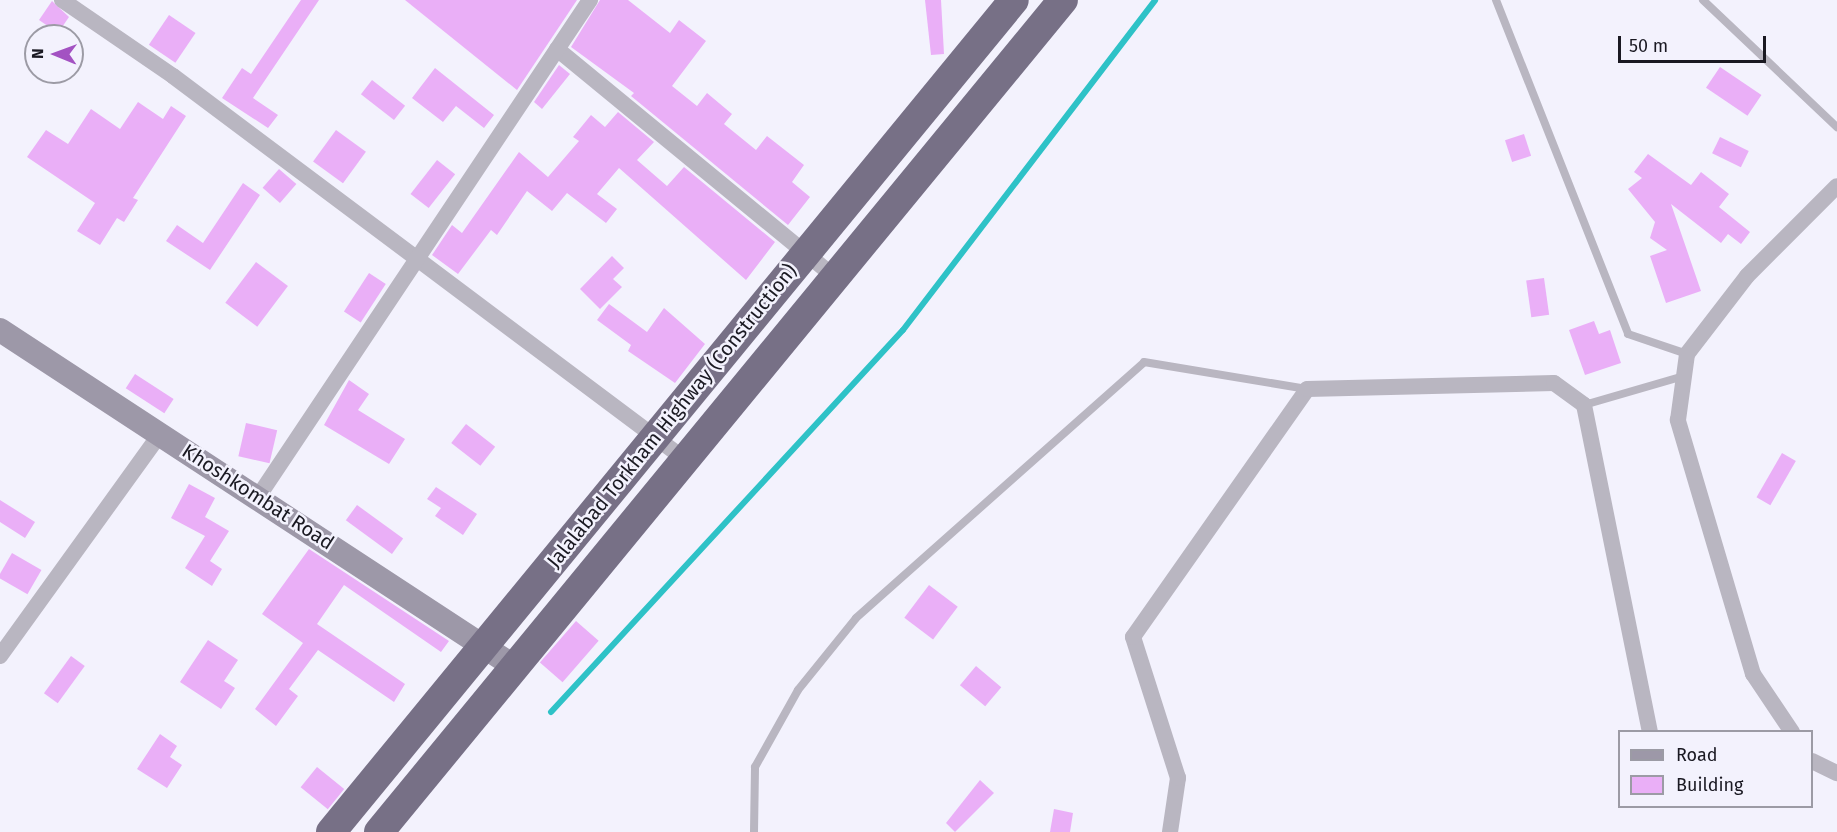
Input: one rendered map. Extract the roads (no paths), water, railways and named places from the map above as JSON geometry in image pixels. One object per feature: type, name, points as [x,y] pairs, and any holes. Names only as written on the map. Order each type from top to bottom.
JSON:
[{"type":"highway","name":"Jalalabad Torkham Highway (Construction)","points":[[331,832],[1014,0]]},
{"type":"highway","points":[[380,832],[687,461],[1063,0]]},
{"type":"street","points":[[62,0],[173,76],[415,262],[687,461]]},
{"type":"street","points":[[258,497],[590,0]]},
{"type":"street","points":[[557,49],[805,255],[836,278]]},
{"type":"street","points":[[1791,730],[1754,674],[1678,420],[1687,354],[1747,276],[1837,186]]},
{"type":"street","name":"Khoshkombat Road","points":[[0,330],[515,667]]},
{"type":"street","points":[[1170,832],[1178,778],[1133,637],[1307,389],[1554,383],[1584,405],[1650,730]]},
{"type":"street","points":[[0,656],[160,434]]},
{"type":"street","points":[[1813,761],[1837,773]]},
{"type":"lane","points":[[1496,0],[1628,334],[1687,354]]},
{"type":"lane","points":[[1703,0],[1837,127]]},
{"type":"lane","points":[[754,832],[755,767],[798,690],[856,618],[1144,362],[1307,389]]},
{"type":"lane","points":[[1584,405],[1684,376]]},
{"type":"waterway","points":[[551,712],[903,330],[1155,0]]}]
